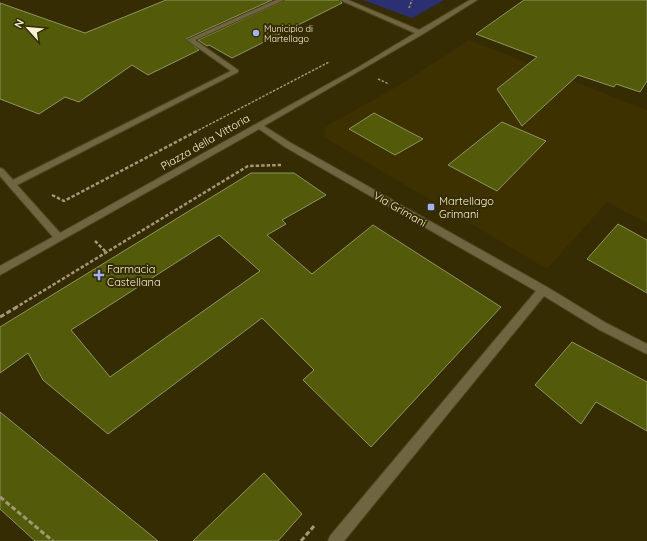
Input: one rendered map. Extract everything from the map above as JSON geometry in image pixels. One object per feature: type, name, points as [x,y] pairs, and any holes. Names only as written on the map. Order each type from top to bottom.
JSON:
[{"type":"street","points":[[12,184],[236,71],[190,40],[281,0]]},
{"type":"street","points":[[343,0],[421,33]]},
{"type":"street","name":"Piazza della Vittoria","points":[[0,271],[421,33],[474,0]]},
{"type":"street","name":"Via Grimani","points":[[258,125],[288,145],[543,290],[602,326],[647,349]]},
{"type":"street","points":[[0,171],[59,238]]},
{"type":"street","points":[[335,541],[543,290]]},
{"type":"path","points":[[52,195],[64,201],[330,61]]},
{"type":"path","points":[[0,317],[248,166],[287,165]]},
{"type":"path","points":[[94,239],[107,253]]},
{"type":"path","points":[[0,498],[53,541]]},
{"type":"path","points":[[301,541],[317,523]]},
{"type":"shaded area","points":[[363,0],[444,0],[412,18]]},
{"type":"shaded area","points":[[469,40],[647,110],[647,223],[607,202],[547,269],[324,137],[325,128],[330,124],[398,86]]},
{"type":"building","points":[[166,0],[272,0],[186,39],[199,50],[148,75],[132,65],[79,102],[65,97],[39,114],[0,99],[0,3],[85,33]]},
{"type":"building","name":"Municipio di Martellago","points":[[285,0],[339,0],[342,3],[232,58],[198,40]]},
{"type":"building","points":[[524,0],[647,0],[647,81],[640,92],[616,84],[614,87],[578,75],[522,126],[497,89],[537,57],[476,34]]},
{"type":"building","points":[[374,113],[423,139],[395,155],[349,129]]},
{"type":"building","points":[[502,122],[546,141],[497,191],[448,165]]},
{"type":"building","points":[[251,173],[294,173],[326,195],[282,220],[286,224],[267,235],[312,274],[373,225],[501,307],[371,447],[303,380],[314,370],[262,318],[108,434],[43,380],[28,353],[0,373],[0,327]],"holes":[[[219,235],[260,271],[110,377],[71,330]]]},
{"type":"building","points":[[618,224],[647,240],[647,293],[587,259]]},
{"type":"building","points":[[572,342],[647,382],[647,431],[596,402],[581,424],[535,385]]},
{"type":"building","points":[[0,412],[158,541],[35,541],[0,509]]},
{"type":"building","points":[[264,473],[302,514],[278,541],[193,541]]},
{"type":"place","name":"Municipio di Martellago","points":[[256,33]]},
{"type":"place","name":"Martellago Grimani","points":[[431,207]]},
{"type":"place","name":"Farmacia Castellana","points":[[99,275]]}]
